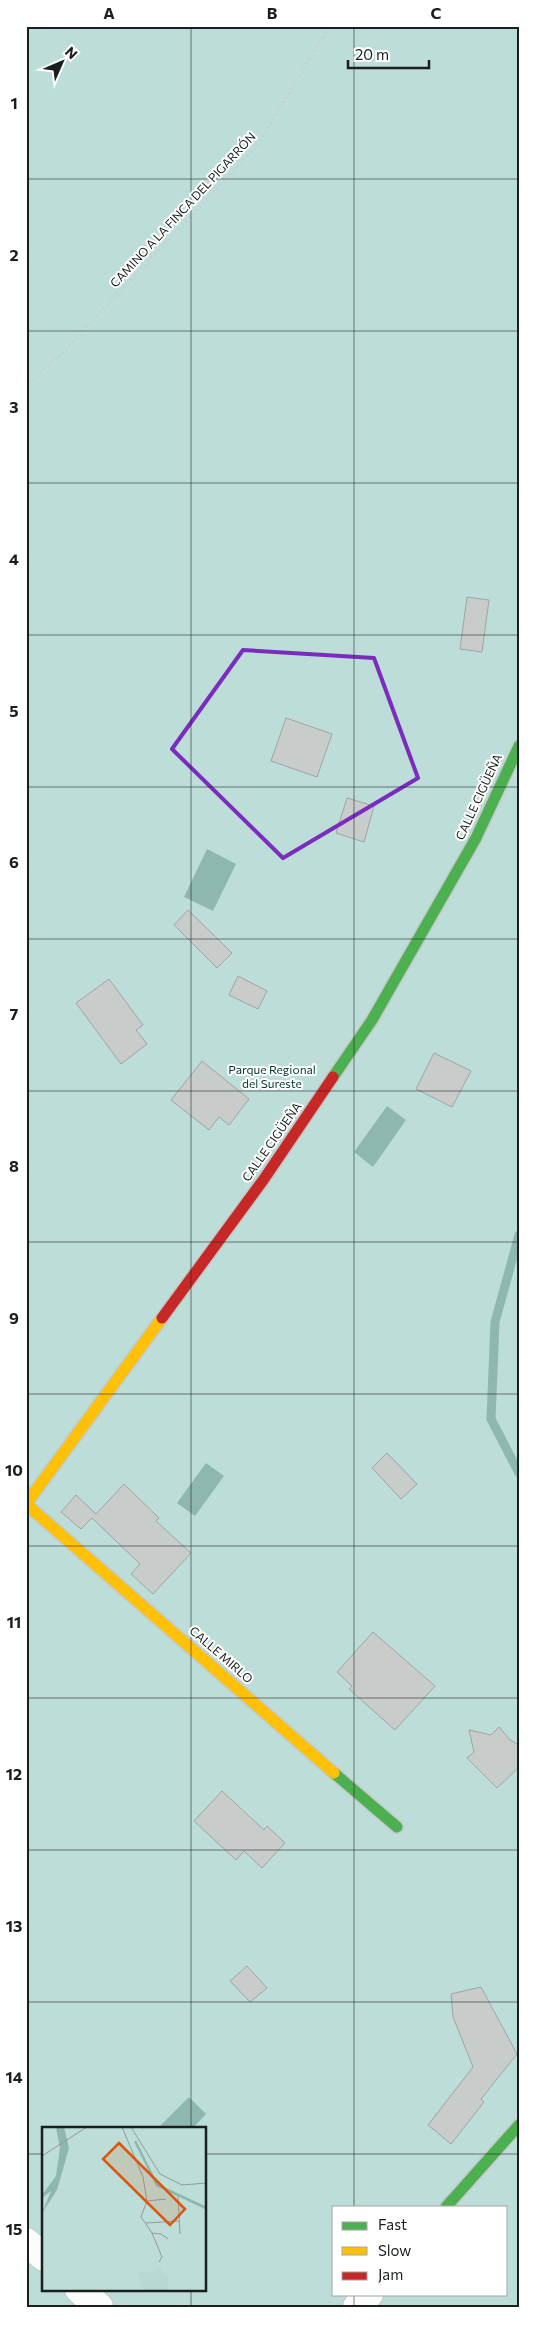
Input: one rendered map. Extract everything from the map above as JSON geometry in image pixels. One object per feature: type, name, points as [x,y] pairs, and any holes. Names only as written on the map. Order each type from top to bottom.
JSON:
[{"type":"street","name":"CALLE CIGÜEÑA","points":[[26,1504],[264,1178],[372,1020],[476,838],[519,746]]},
{"type":"street","name":"CALLE MIRLO","points":[[26,1504],[397,1827]]},
{"type":"street","points":[[447,2206],[519,2125]]},
{"type":"street","points":[[26,2242],[42,2256]]},
{"type":"street","points":[[80,2290],[99,2307]]},
{"type":"street","points":[[357,2307],[366,2296]]},
{"type":"path","name":"CAMINO A LA FINCA DEL PIGARRÓN","points":[[26,387],[66,348],[257,146],[330,26]]},
{"type":"highlighted area","points":[[243,650],[374,658],[418,778],[283,858],[172,749]]},
{"type":"green space","name":"Parque Regional del Sureste","points":[[26,26],[519,26],[519,2307],[26,2307]]},
{"type":"shaded area","points":[[207,849],[236,864],[213,911],[184,897]]},
{"type":"shaded area","points":[[387,1106],[406,1120],[373,1167],[354,1152]]},
{"type":"shaded area","points":[[206,1463],[224,1476],[195,1516],[177,1503]]},
{"type":"shaded area","points":[[189,2097],[206,2114],[194,2127],[159,2127]]},
{"type":"building","points":[[467,597],[489,600],[482,652],[460,649]]},
{"type":"building","points":[[286,718],[332,734],[317,777],[271,761]]},
{"type":"building","points":[[347,798],[374,806],[364,842],[336,833]]},
{"type":"building","points":[[188,910],[232,953],[217,968],[174,925]]},
{"type":"building","points":[[238,976],[267,991],[258,1009],[229,995]]},
{"type":"building","points":[[109,979],[143,1025],[136,1030],[147,1044],[121,1064],[76,1003]]},
{"type":"building","points":[[434,1053],[471,1071],[452,1107],[416,1089]]},
{"type":"building","points":[[202,1061],[249,1099],[229,1125],[219,1117],[209,1130],[171,1100]]},
{"type":"building","points":[[387,1453],[417,1484],[401,1499],[372,1468]]},
{"type":"building","points":[[124,1484],[159,1518],[156,1521],[191,1553],[153,1594],[131,1574],[140,1564],[92,1518],[81,1529],[61,1512],[76,1495],[96,1514]]},
{"type":"building","points":[[373,1632],[435,1686],[395,1730],[349,1689],[352,1686],[337,1672]]},
{"type":"building","points":[[499,1727],[510,1740],[519,1745],[519,1767],[497,1788],[467,1758],[474,1752],[469,1730],[491,1735]]},
{"type":"building","points":[[222,1791],[264,1830],[267,1826],[285,1843],[262,1868],[244,1851],[236,1860],[194,1821]]},
{"type":"building","points":[[247,1966],[267,1988],[250,2002],[230,1981]]},
{"type":"building","points":[[481,1987],[517,2054],[481,2099],[484,2102],[451,2144],[428,2125],[473,2067],[453,2017],[451,1994]]},
{"type":"waterway","points":[[519,1235],[495,1322],[491,1419],[519,1473]]},
{"type":"traffic: fast","points":[[333,1077],[372,1020],[476,838],[519,746]]},
{"type":"traffic: fast","points":[[334,1773],[397,1827]]},
{"type":"traffic: fast","points":[[447,2206],[519,2125]]},
{"type":"traffic: slow","points":[[26,1504],[162,1318]]},
{"type":"traffic: slow","points":[[26,1504],[334,1773]]},
{"type":"traffic: jam","points":[[162,1318],[264,1179],[333,1077]]}]
